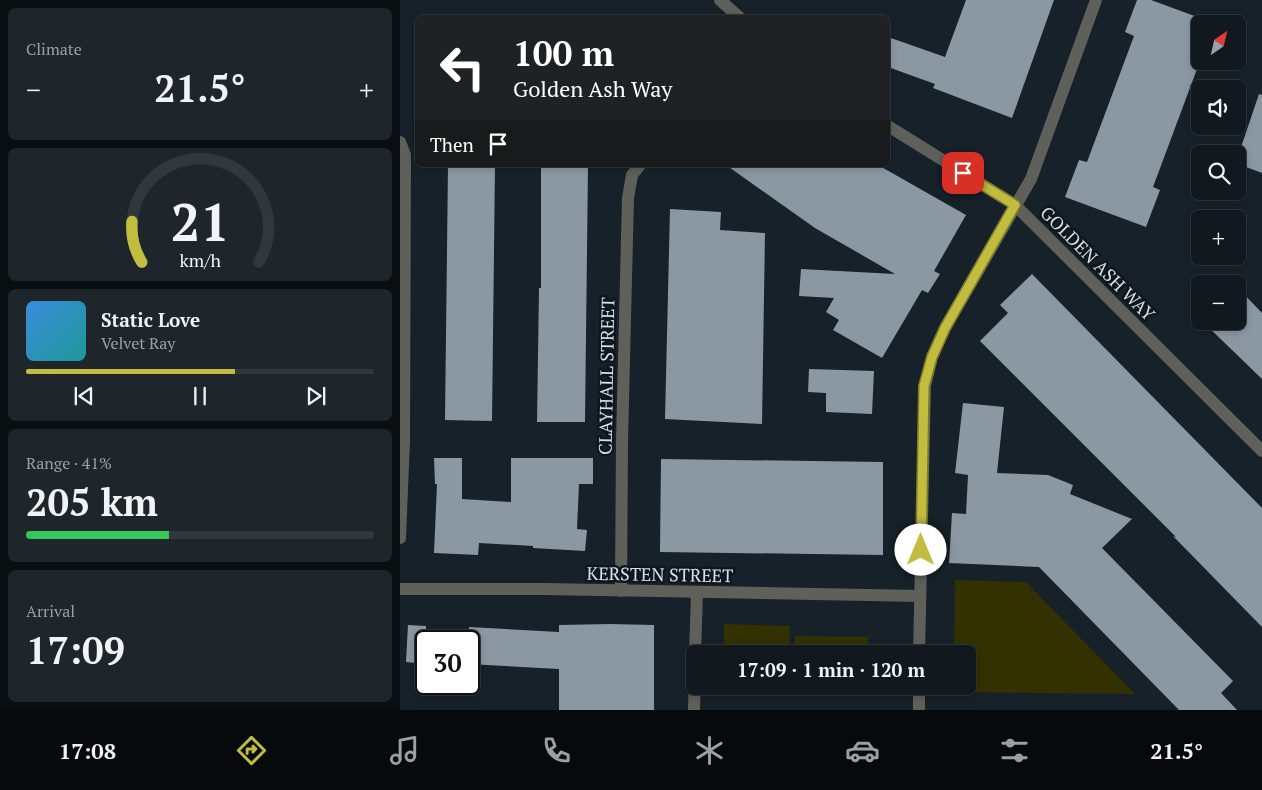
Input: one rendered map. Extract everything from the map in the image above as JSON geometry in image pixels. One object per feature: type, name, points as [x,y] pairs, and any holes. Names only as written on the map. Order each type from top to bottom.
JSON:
[{"type":"street","points":[[720,0],[737,15]]},
{"type":"street","points":[[919,645],[924,386],[932,357],[945,328],[1031,179],[1096,0]]},
{"type":"street","name":"GOLDEN ASH WAY","points":[[890,127],[1015,205],[1262,451]]},
{"type":"street","points":[[400,142],[405,155],[404,440],[400,538]]},
{"type":"street","name":"CLAYHALL STREET","points":[[621,591],[622,441],[628,198],[632,175],[638,167]]},
{"type":"street","name":"KERSTEN STREET","points":[[400,589],[544,588],[920,596]]},
{"type":"street","points":[[695,645],[697,592]]},
{"type":"street","points":[[694,695],[694,710]]},
{"type":"street","points":[[919,695],[919,710]]},
{"type":"shaded area","points":[[955,580],[1026,582],[1135,694],[976,692],[976,645],[954,645]]},
{"type":"shaded area","points":[[724,624],[790,626],[789,645],[724,645]]},
{"type":"shaded area","points":[[795,636],[868,637],[868,645],[795,645]]},
{"type":"building","points":[[966,0],[1054,0],[1012,118],[933,88],[935,84],[890,68],[890,38],[945,57]]},
{"type":"building","points":[[1137,0],[1151,0],[1192,15],[1191,70],[1197,70],[1193,80],[1191,80],[1191,85],[1153,187],[1160,190],[1146,227],[1065,197],[1079,160],[1087,162],[1134,36],[1125,32]]},
{"type":"building","points":[[1259,94],[1262,95],[1262,173],[1246,167],[1246,145],[1242,145]]},
{"type":"building","points":[[448,167],[495,167],[492,421],[445,420]]},
{"type":"building","points":[[541,167],[588,167],[585,422],[537,422],[539,288],[541,288]]},
{"type":"building","points":[[729,167],[882,167],[966,215],[934,271],[940,274],[928,293],[922,290],[882,358],[833,330],[839,320],[826,312],[834,298],[799,296],[801,269],[895,274],[815,228]]},
{"type":"building","points":[[670,209],[721,212],[720,230],[765,233],[762,424],[665,419]]},
{"type":"building","points":[[1032,274],[1262,508],[1262,627],[1173,536],[1176,537],[980,341],[1008,313],[1000,305]]},
{"type":"building","points":[[1246,296],[1262,313],[1262,379],[1211,330],[1246,330]]},
{"type":"building","points":[[809,369],[874,371],[872,414],[826,412],[826,393],[808,392]]},
{"type":"building","points":[[963,403],[1004,407],[997,473],[1048,475],[1073,485],[1070,494],[1132,519],[1102,548],[1233,681],[1221,693],[1237,710],[1179,710],[1039,567],[949,563],[952,513],[966,514],[968,475],[955,473]]},
{"type":"building","points":[[434,458],[462,458],[462,499],[511,502],[511,458],[593,458],[593,484],[579,484],[577,529],[587,530],[585,551],[479,543],[478,555],[434,553],[437,484],[435,484]]},
{"type":"building","points":[[661,459],[883,462],[883,555],[660,552]]},
{"type":"building","points":[[408,625],[426,626],[426,630],[415,630],[415,663],[406,662]]},
{"type":"building","points":[[559,625],[654,625],[654,710],[559,710],[559,669],[480,665],[480,630],[469,630],[469,627],[559,632]]},
{"type":"route","points":[[921,550],[924,386],[932,357],[945,328],[1015,205],[963,173]]}]
